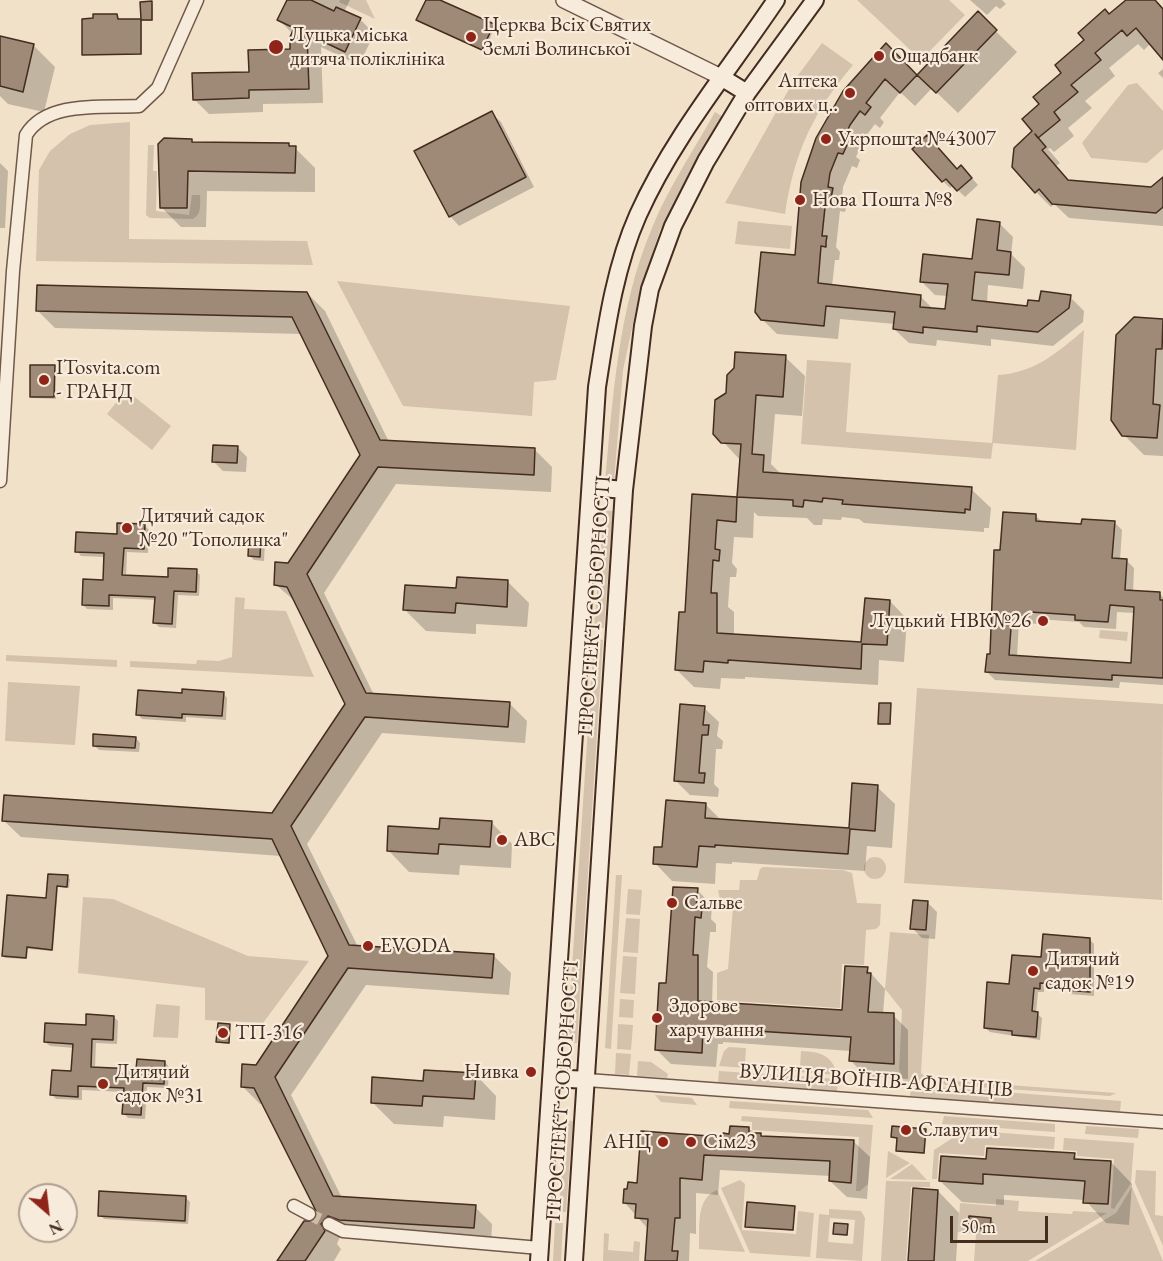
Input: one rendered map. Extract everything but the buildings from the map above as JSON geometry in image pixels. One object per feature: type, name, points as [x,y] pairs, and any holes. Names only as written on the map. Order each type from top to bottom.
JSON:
[{"type":"main road","name":"ПРОСПЕКТ СОБОРНОСТІ","points":[[540,1254],[597,387],[616,280],[638,215],[672,152],[721,77],[776,0]]},
{"type":"main road","name":"ПРОСПЕКТ СОБОРНОСТІ","points":[[574,1261],[624,490],[643,326],[650,289],[673,226],[706,161],[747,93],[815,0]]},
{"type":"main road","points":[[721,77],[747,93]]},
{"type":"main road","points":[[591,487],[624,490]]},
{"type":"main road","points":[[553,1078],[587,1080]]},
{"type":"street","points":[[0,481],[14,259],[26,135],[31,127],[57,111],[140,106],[149,99],[158,88],[197,0]]},
{"type":"street","points":[[564,0],[721,77]]},
{"type":"street","name":"ВУЛИЦЯ ВОЇНІВ-АФГАНЦІВ","points":[[587,1080],[1163,1122]]},
{"type":"street","points":[[294,1206],[309,1214]]},
{"type":"street","points":[[329,1224],[343,1231],[540,1254]]},
{"type":"shaded area","points":[[340,0],[366,0],[375,19],[339,2]]},
{"type":"shaded area","points":[[857,0],[949,0],[965,15],[921,60]]},
{"type":"shaded area","points":[[822,43],[853,65],[827,100],[807,134],[794,172],[785,214],[725,203],[793,82]]},
{"type":"shaded area","points":[[1137,83],[1163,111],[1163,149],[1147,163],[1091,158],[1082,143],[1128,85]]},
{"type":"shaded area","points":[[715,112],[723,117],[660,230],[639,296],[623,370],[614,483],[605,482],[619,353],[631,289],[652,228],[666,198]]},
{"type":"shaded area","points":[[130,122],[129,239],[307,241],[313,265],[36,261],[39,170],[50,151],[70,134],[90,125]]},
{"type":"shaded area","points":[[148,145],[154,145],[153,171],[157,171],[156,211],[189,215],[192,195],[200,195],[199,211],[193,219],[150,218],[146,215]]},
{"type":"shaded area","points":[[738,221],[792,226],[790,249],[735,244]]},
{"type":"shaded area","points":[[337,281],[570,306],[556,380],[534,382],[532,416],[403,406]]},
{"type":"shaded area","points":[[1084,330],[1076,450],[993,443],[991,459],[801,444],[807,360],[851,363],[846,432],[992,443],[998,375],[1034,366],[1054,354]]},
{"type":"shaded area","points":[[126,390],[171,426],[152,450],[107,414]]},
{"type":"shaded area","points":[[604,510],[613,511],[604,628],[594,627]]},
{"type":"shaded area","points":[[235,597],[245,598],[244,609],[286,611],[314,677],[130,667],[130,661],[196,664],[197,660],[219,661],[232,657]]},
{"type":"shaded area","points":[[1100,630],[1128,632],[1127,641],[1099,638]]},
{"type":"shaded area","points":[[594,639],[603,640],[577,1043],[567,1042]]},
{"type":"shaded area","points":[[6,655],[117,660],[117,667],[6,661]]},
{"type":"shaded area","points":[[8,682],[80,686],[75,745],[5,741]]},
{"type":"shaded area","points":[[917,688],[1163,704],[1162,900],[904,883]]},
{"type":"shaded area","points":[[875,857],[883,860],[886,868],[883,876],[875,879],[867,876],[864,868],[867,860]]},
{"type":"shaded area","points":[[763,867],[843,870],[852,873],[857,903],[881,904],[880,925],[876,929],[866,930],[864,965],[842,964],[840,1008],[717,1000],[717,973],[728,969],[733,907],[721,905],[718,890],[739,890],[740,880],[757,880],[760,869]]},
{"type":"shaded area","points":[[616,875],[622,875],[611,1049],[605,1048]]},
{"type":"shaded area","points":[[628,889],[642,890],[640,915],[626,914]]},
{"type":"shaded area","points":[[83,897],[113,899],[248,956],[309,961],[263,1023],[205,1020],[205,988],[78,973]]},
{"type":"shaded area","points":[[626,918],[640,919],[638,953],[623,952]]},
{"type":"shaded area","points":[[890,932],[929,935],[921,1073],[928,1079],[1116,1093],[1110,1096],[904,1082],[899,1069],[902,1010],[885,989]]},
{"type":"shaded area","points":[[623,956],[637,957],[635,994],[620,993]]},
{"type":"shaded area","points":[[620,999],[634,1000],[633,1018],[619,1017]]},
{"type":"shaded area","points":[[156,1004],[180,1006],[178,1038],[153,1037]]},
{"type":"shaded area","points":[[618,1024],[633,1025],[631,1050],[617,1049]]},
{"type":"shaded area","points":[[729,1047],[746,1048],[745,1064],[800,1067],[801,1051],[815,1052],[829,1059],[838,1075],[719,1066],[724,1051]]},
{"type":"shaded area","points":[[616,1053],[631,1054],[629,1075],[615,1074]]},
{"type":"shaded area","points":[[638,1061],[651,1062],[668,1074],[667,1078],[637,1076]]},
{"type":"shaded area","points":[[719,1071],[838,1079],[837,1091],[718,1082]]},
{"type":"shaded area","points":[[911,1085],[1121,1101],[1120,1112],[910,1096]]},
{"type":"shaded area","points":[[655,1095],[692,1098],[697,1105],[661,1102]]},
{"type":"shaded area","points":[[730,1101],[868,1110],[873,1118],[729,1108]]},
{"type":"shaded area","points":[[742,1116],[873,1125],[868,1184],[860,1191],[856,1191],[859,1137],[752,1130],[752,1122],[741,1121]]},
{"type":"shaded area","points":[[944,1116],[1055,1124],[1055,1132],[942,1124]]},
{"type":"shaded area","points":[[565,1120],[573,1121],[566,1212],[559,1212]]},
{"type":"shaded area","points":[[1086,1126],[1139,1129],[1138,1138],[1085,1134]]},
{"type":"shaded area","points":[[965,1130],[1055,1137],[1054,1149],[985,1145],[984,1156],[939,1153],[937,1179],[932,1179],[934,1150]]},
{"type":"shaded area","points":[[1064,1138],[1134,1143],[1131,1183],[1114,1209],[1111,1208],[1114,1159],[1077,1156],[1077,1151],[1063,1150]]},
{"type":"shaded area","points":[[888,1151],[910,1163],[886,1178]]},
{"type":"shaded area","points":[[912,1164],[927,1180],[890,1179]]},
{"type":"shaded area","points":[[1136,1170],[1156,1171],[1155,1215],[1163,1216],[1163,1246],[1135,1183]]},
{"type":"shaded area","points":[[740,1180],[745,1184],[742,1230],[796,1234],[798,1211],[814,1213],[810,1257],[750,1253],[721,1188]]},
{"type":"shaded area","points":[[886,1181],[930,1182],[930,1187],[911,1187],[906,1261],[881,1261]]},
{"type":"shaded area","points":[[1132,1187],[1163,1261],[1035,1261],[1116,1213]]},
{"type":"shaded area","points":[[717,1190],[745,1252],[699,1249],[699,1223],[702,1207],[710,1194]]},
{"type":"shaded area","points":[[996,1199],[1019,1201],[1018,1211],[1107,1213],[1028,1261],[974,1261],[976,1234],[958,1232],[960,1203],[996,1206]]},
{"type":"shaded area","points":[[829,1209],[861,1211],[865,1218],[862,1261],[816,1258],[819,1214],[829,1215]],"holes":[[[830,1218],[855,1220],[853,1244],[828,1242]]]},
{"type":"shaded area","points":[[555,1223],[563,1223],[561,1261],[553,1261]]},
{"type":"shaded area","points":[[604,1233],[609,1234],[608,1250],[633,1252],[634,1241],[640,1242],[639,1261],[603,1261]]},
{"type":"tunnel","points":[[309,1214],[329,1224]]},
{"type":"place","name":"Церква Всіх Святих Землі Волинської","points":[[471,37]]},
{"type":"place","name":"Луцька міська дитяча поліклініка","points":[[276,47]]},
{"type":"place","name":"Ощадбанк","points":[[879,56]]},
{"type":"place","name":"Аптека оптових ц‥","points":[[850,93]]},
{"type":"place","name":"Укрпошта №43007","points":[[826,139]]},
{"type":"place","name":"Нова Пошта №8","points":[[800,200]]},
{"type":"place","name":"ITosvita.com - ГРАНД","points":[[44,380]]},
{"type":"place","name":"Дитячий садок №20 \"Тополинка\"","points":[[127,528]]},
{"type":"place","name":"Луцький НВК№26","points":[[1043,621]]},
{"type":"place","name":"АВС","points":[[502,840]]},
{"type":"place","name":"Сальве","points":[[672,903]]},
{"type":"place","name":"EVODA","points":[[368,946]]},
{"type":"place","name":"Дитячий садок №19","points":[[1033,971]]},
{"type":"place","name":"Здорове харчування","points":[[657,1018]]},
{"type":"place","name":"ТП-316","points":[[223,1033]]},
{"type":"place","name":"Нивка","points":[[531,1072]]},
{"type":"place","name":"Дитячий садок №31","points":[[103,1084]]},
{"type":"place","name":"Славутич","points":[[906,1130]]},
{"type":"place","name":"АНЦ","points":[[663,1142]]},
{"type":"place","name":"Сім23","points":[[691,1142]]}]
